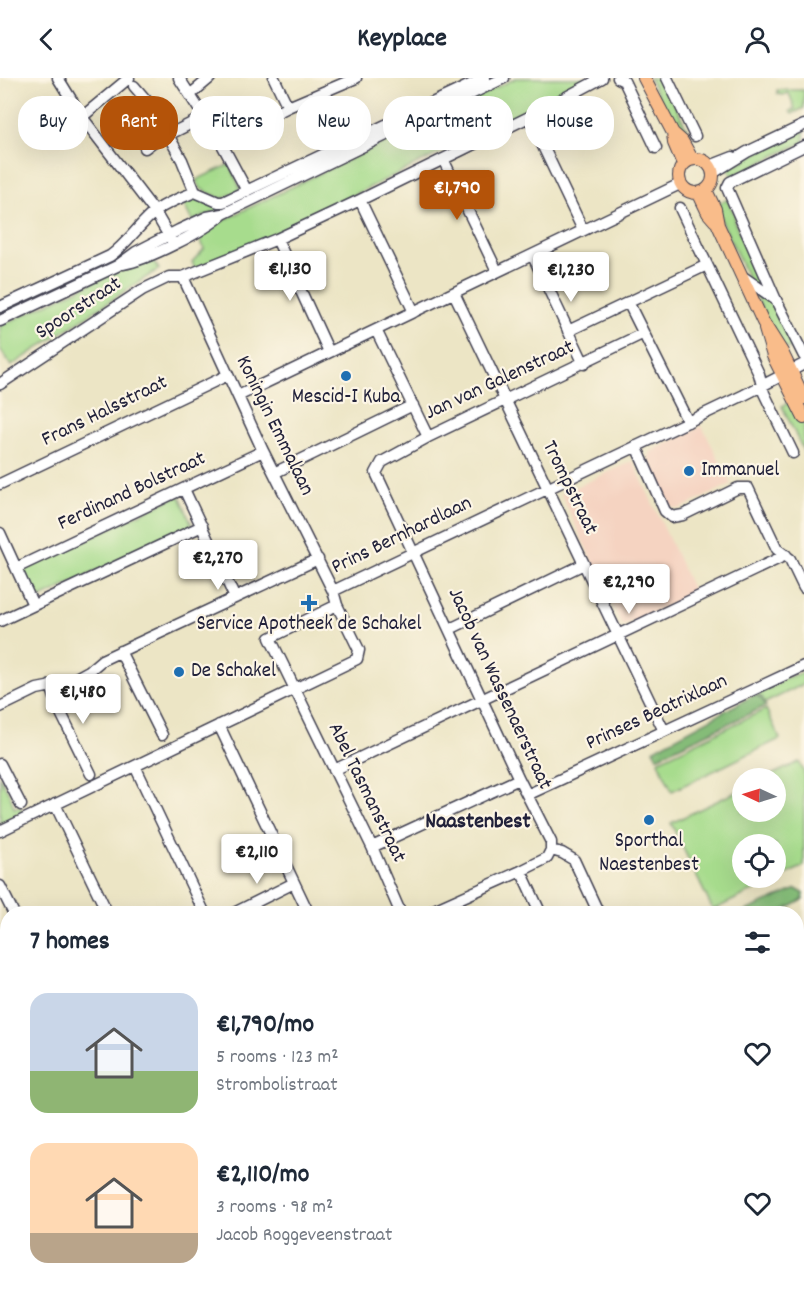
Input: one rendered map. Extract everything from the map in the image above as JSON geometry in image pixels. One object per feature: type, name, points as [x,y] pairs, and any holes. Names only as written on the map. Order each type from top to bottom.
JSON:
[{"type":"main road","points":[[644,78],[673,133],[682,141],[687,162]]},
{"type":"main road","points":[[702,160],[712,169],[713,182],[703,192],[688,192],[680,184],[679,172],[687,162],[702,160]]},
{"type":"main road","points":[[703,192],[708,213],[718,225],[763,322],[766,339],[804,398]]},
{"type":"main road","points":[[787,372],[804,418]]},
{"type":"street","points":[[58,78],[69,96]]},
{"type":"street","points":[[179,78],[191,94],[210,78]]},
{"type":"street","points":[[274,78],[288,107]]},
{"type":"street","points":[[284,109],[356,78]]},
{"type":"street","points":[[176,150],[195,192],[218,202],[246,191],[485,78]]},
{"type":"street","points":[[0,321],[117,266],[140,260],[171,239],[212,224],[223,214],[504,78]]},
{"type":"street","name":"Spoorstraat","points":[[568,96],[602,78]]},
{"type":"street","points":[[618,78],[624,81],[656,148]]},
{"type":"street","points":[[667,78],[695,136]]},
{"type":"street","points":[[88,113],[131,82],[143,96]]},
{"type":"street","name":"Spoorstraat","points":[[0,384],[142,290],[169,277],[183,278],[277,239],[525,119]]},
{"type":"street","points":[[88,125],[155,212],[171,239]]},
{"type":"street","points":[[712,169],[727,158],[740,156],[804,125]]},
{"type":"street","points":[[804,146],[730,182],[727,188],[776,300],[804,356]]},
{"type":"street","points":[[226,150],[246,191]]},
{"type":"street","points":[[545,150],[583,230]]},
{"type":"street","points":[[443,159],[497,271]]},
{"type":"street","points":[[238,396],[680,184]]},
{"type":"street","points":[[0,307],[110,256],[123,246],[144,221],[155,212],[195,192]]},
{"type":"street","points":[[360,200],[414,312]]},
{"type":"street","points":[[680,208],[759,374],[762,386],[793,453]]},
{"type":"street","points":[[277,239],[329,352]]},
{"type":"street","points":[[533,256],[584,364]]},
{"type":"street","points":[[568,331],[707,265]]},
{"type":"street","points":[[742,276],[776,300]]},
{"type":"street","name":"Koningin Emmalaan","points":[[183,278],[263,451],[333,591]]},
{"type":"street","name":"Trompstraat","points":[[454,293],[664,731]]},
{"type":"street","points":[[628,302],[688,422]]},
{"type":"street","points":[[376,330],[428,437]]},
{"type":"street","name":"Jan van Galenstraat","points":[[378,468],[382,462],[428,437],[584,364],[642,334]]},
{"type":"street","name":"Prins Bernhardlaan","points":[[0,831],[357,659],[359,650],[337,605],[333,591],[688,422],[804,364]]},
{"type":"street","name":"Frans Halsstraat","points":[[0,484],[228,375]]},
{"type":"street","points":[[274,473],[413,405]]},
{"type":"street","points":[[636,446],[665,511],[672,517],[683,515],[738,488],[748,488],[777,549],[786,555],[804,588]]},
{"type":"street","name":"Ferdinand Bolstraat","points":[[16,568],[263,451]]},
{"type":"street","name":"Jacob van Wassenaerstraat","points":[[378,468],[376,473],[379,482],[551,842],[552,850]]},
{"type":"street","points":[[184,489],[235,598]]},
{"type":"street","points":[[0,621],[202,526]]},
{"type":"street","points":[[0,533],[33,605]]},
{"type":"street","points":[[334,770],[786,555]]},
{"type":"street","points":[[0,707],[37,689],[67,683],[120,651],[318,559]]},
{"type":"street","points":[[450,628],[584,564]]},
{"type":"street","points":[[294,689],[270,638],[337,605]]},
{"type":"street","points":[[120,651],[162,735]]},
{"type":"street","name":"Prinses Beatrixlaan","points":[[527,795],[804,666]]},
{"type":"street","points":[[51,685],[58,707],[91,774]]},
{"type":"street","name":"Abel Tasmanstraat","points":[[294,689],[372,847],[398,906]]},
{"type":"street","points":[[219,725],[305,906]]},
{"type":"street","points":[[0,764],[21,805]]},
{"type":"street","points":[[135,766],[202,906]]},
{"type":"street","points":[[372,847],[519,779]]},
{"type":"street","points":[[55,804],[104,906]]},
{"type":"street","points":[[443,906],[547,858],[552,850],[562,852],[574,860],[595,906]]},
{"type":"street","points":[[521,871],[537,906]]},
{"type":"street","points":[[248,906],[294,883]]},
{"type":"street","points":[[0,886],[10,906]]},
{"type":"shaded area","name":"Immanuel","points":[[702,426],[731,484],[680,509],[671,507],[648,457],[650,452]]},
{"type":"shaded area","points":[[633,461],[694,593],[622,626],[561,494]]},
{"type":"green space","points":[[489,78],[498,78],[460,96],[450,96]]},
{"type":"green space","points":[[516,78],[593,78],[556,96],[525,96],[525,111],[513,117],[513,96],[479,96]]},
{"type":"green space","points":[[649,78],[663,78],[692,141],[687,144],[664,108]]},
{"type":"green space","points":[[777,90],[804,90],[804,108],[792,114],[790,111],[795,109],[789,93],[778,94]]},
{"type":"green space","points":[[383,127],[383,133],[371,139],[371,133]]},
{"type":"green space","points":[[804,130],[804,142],[732,176],[728,169]]},
{"type":"green space","points":[[383,143],[383,150],[446,150],[270,236],[195,269],[192,262],[204,249],[199,235],[222,221]]},
{"type":"green space","points":[[334,150],[348,150],[233,205],[192,221],[182,201],[195,196],[216,205]]},
{"type":"green space","points":[[230,164],[240,188],[238,191],[222,199],[201,189],[196,180]]},
{"type":"green space","points":[[725,200],[728,201],[735,215],[734,221],[794,348],[783,348],[765,316],[715,206]]},
{"type":"green space","points":[[151,258],[159,269],[11,366],[0,349],[0,326],[117,271]]},
{"type":"green space","points":[[792,401],[804,424],[804,452],[782,406]]},
{"type":"green space","points":[[180,496],[192,525],[39,599],[35,598],[24,575],[24,569]]},
{"type":"green space","points":[[804,672],[804,684],[765,703],[762,697],[756,695],[780,683],[782,679]]},
{"type":"green space","points":[[754,695],[761,698],[766,706],[657,757],[653,750]]},
{"type":"green space","points":[[766,709],[780,739],[672,791],[658,761]]},
{"type":"green space","points":[[799,762],[804,772],[804,866],[786,875],[786,834],[732,834],[732,888],[758,888],[721,906],[711,906],[671,823],[732,794],[732,822],[786,822],[786,768]]},
{"type":"green space","points":[[0,777],[14,808],[19,806],[23,812],[0,823]]},
{"type":"green space","points":[[796,889],[803,893],[803,900],[792,906],[757,906]]},
{"type":"place","name":"Mescid-I Kuba","points":[[346,376]]},
{"type":"place","name":"Immanuel","points":[[689,471]]},
{"type":"place","name":"Service Apotheek de Schakel","points":[[309,603]]},
{"type":"place","name":"De Schakel","points":[[179,672]]},
{"type":"place","name":"Sporthal Naestenbest","points":[[649,820]]},
{"type":"district","name":"Naastenbest","points":[[478,822]]}]
